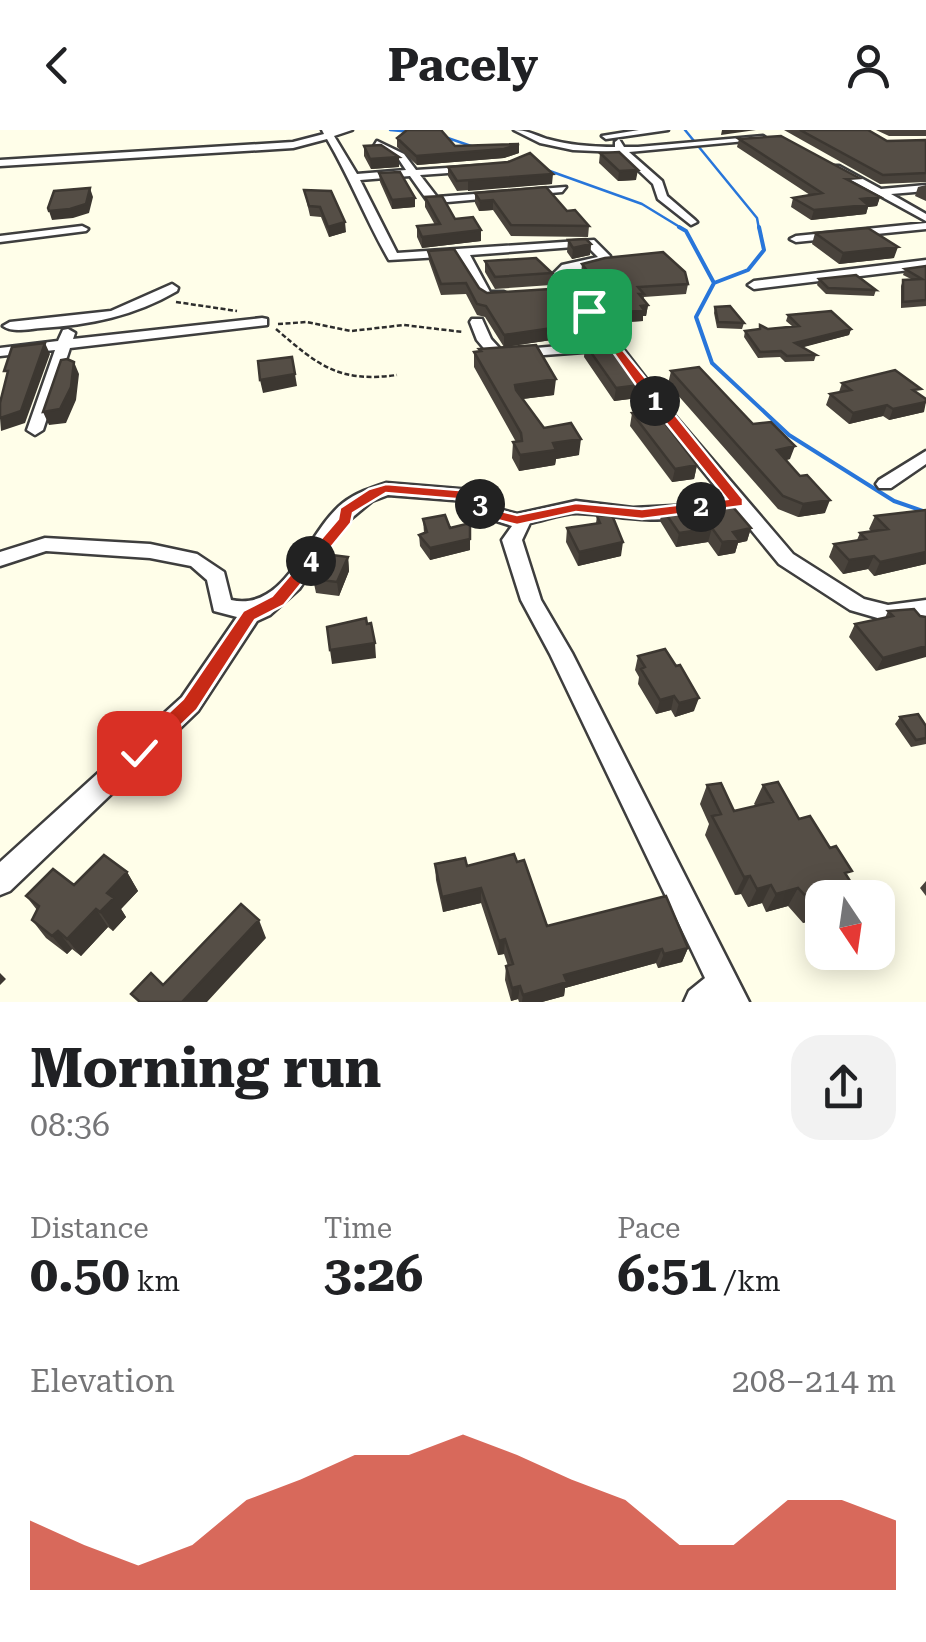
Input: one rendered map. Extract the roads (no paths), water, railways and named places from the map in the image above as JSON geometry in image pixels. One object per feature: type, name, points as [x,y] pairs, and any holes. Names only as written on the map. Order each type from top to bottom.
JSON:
[{"type":"street","points":[[0,163],[293,145],[348,130]]},
{"type":"street","points":[[518,130],[558,144],[620,148],[781,137],[769,130]]},
{"type":"street","points":[[578,146],[610,135],[664,130]]},
{"type":"street","points":[[327,134],[354,177],[389,254],[408,258],[590,242],[606,259],[566,268],[558,274],[565,291],[745,501],[786,559],[858,605],[888,612],[926,608]]},
{"type":"street","points":[[610,135],[658,183],[662,197],[691,222]]},
{"type":"street","points":[[377,144],[401,156],[436,200],[562,189]]},
{"type":"street","points":[[542,150],[558,144]]},
{"type":"street","points":[[821,160],[926,218]]},
{"type":"street","points":[[354,177],[489,167]]},
{"type":"street","points":[[880,192],[926,188]]},
{"type":"street","points":[[796,240],[926,226]]},
{"type":"street","points":[[0,239],[82,229]]},
{"type":"street","points":[[463,252],[486,296],[524,295]]},
{"type":"street","points":[[754,286],[926,264]]},
{"type":"street","points":[[10,326],[106,318],[150,302],[172,288]]},
{"type":"street","points":[[36,430],[69,326],[66,322]]},
{"type":"street","points":[[0,352],[262,322]]},
{"type":"street","points":[[477,322],[484,340],[501,356],[614,346]]},
{"type":"street","points":[[885,484],[924,459]]},
{"type":"street","points":[[0,559],[45,544],[171,553],[198,561],[216,578],[221,606],[251,612],[280,596],[330,526],[346,511],[386,489],[471,496],[488,512],[517,520],[576,508],[642,514],[745,501]]},
{"type":"street","points":[[0,881],[190,704],[249,616],[278,600],[346,520],[346,511]]},
{"type":"street","points":[[517,520],[522,525],[512,540],[531,600],[569,670],[718,996]]},
{"type":"waterway","points":[[390,130],[412,132]]},
{"type":"waterway","points":[[685,130],[757,218],[759,229]]},
{"type":"waterway","points":[[442,136],[474,147]]},
{"type":"waterway","points":[[547,170],[642,204],[683,229]]},
{"type":"waterway","points":[[679,227],[686,231],[714,283]]},
{"type":"waterway","points":[[714,283],[748,270],[764,250],[759,227]]},
{"type":"waterway","points":[[714,283],[696,317],[712,363],[789,435],[894,501],[926,512]]}]
